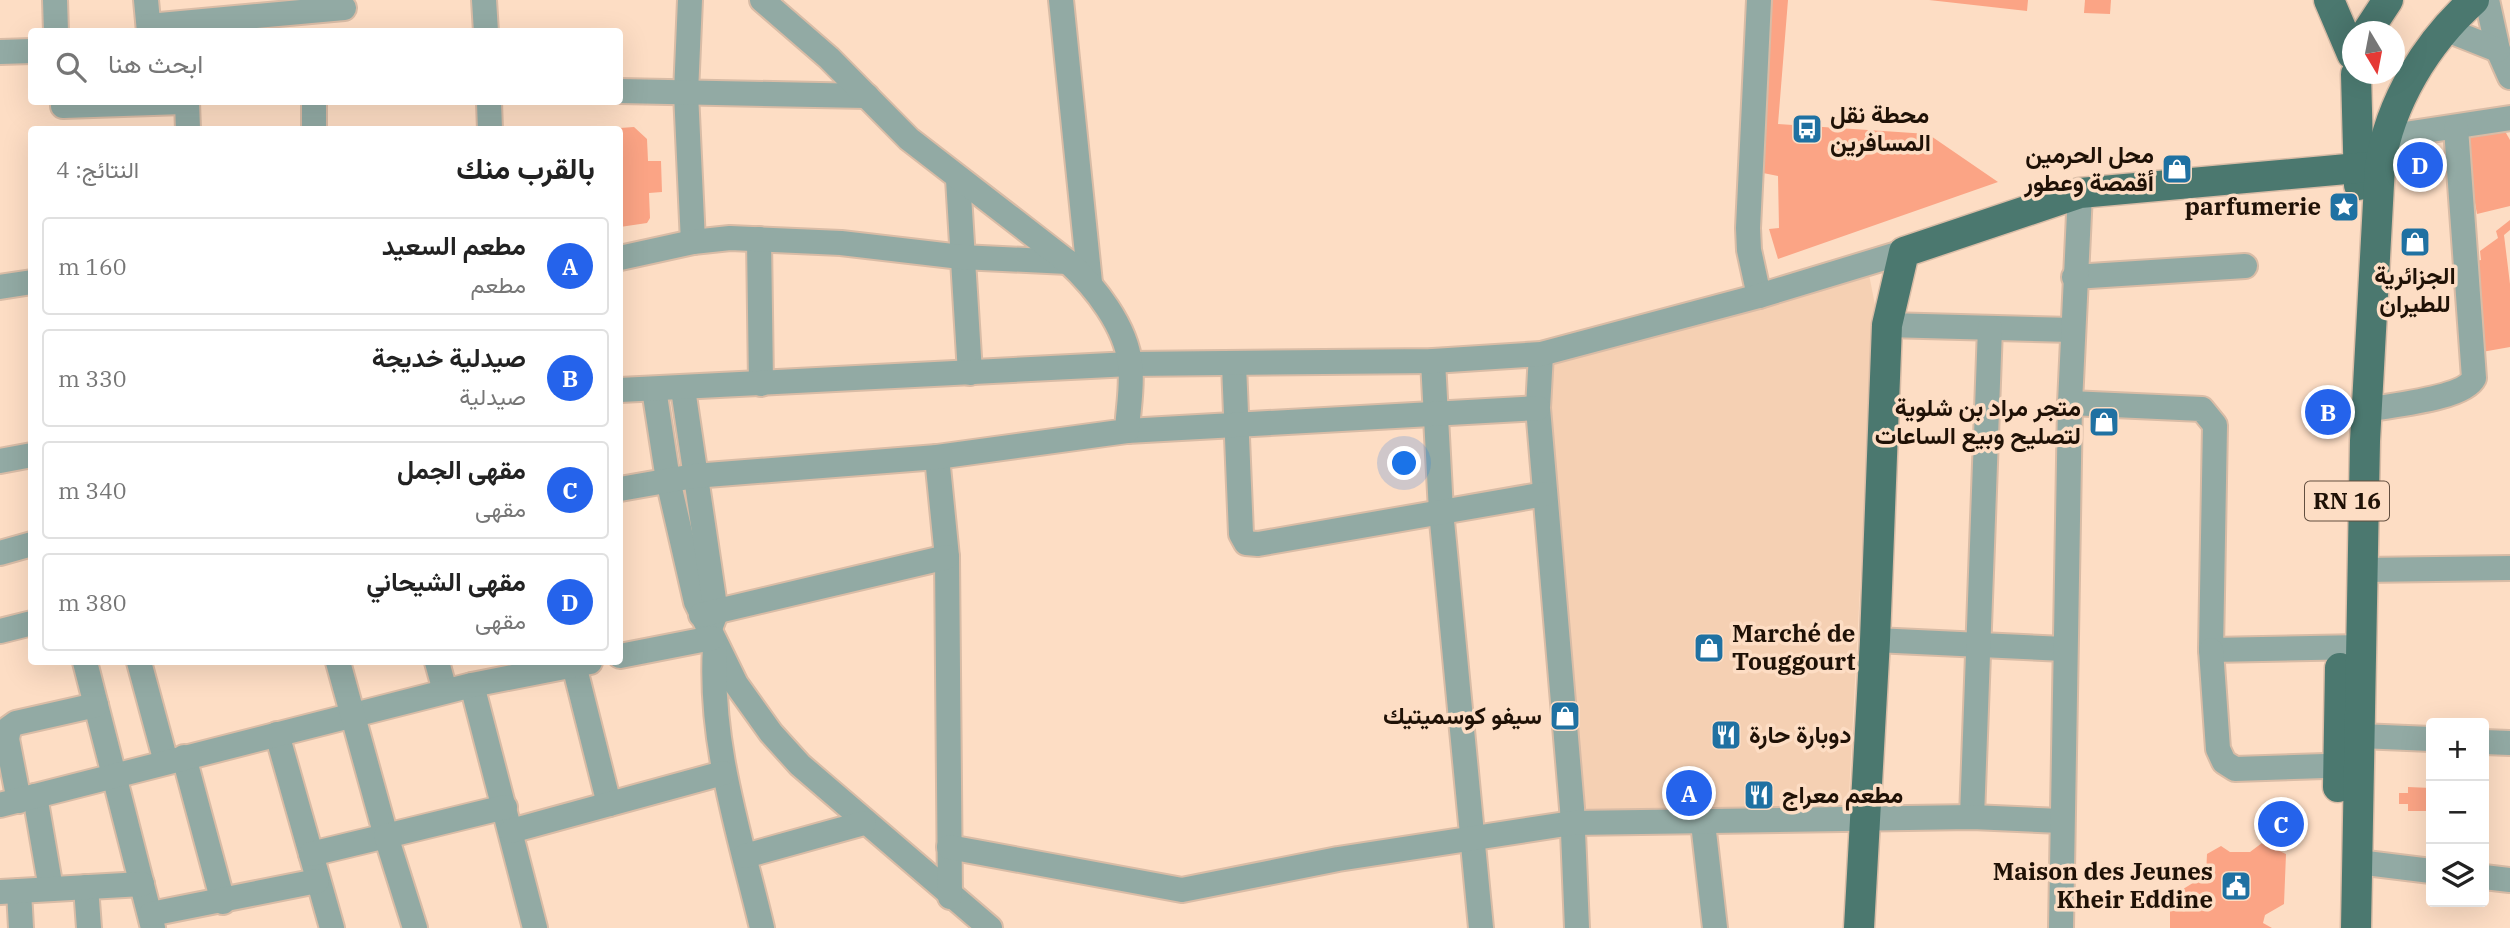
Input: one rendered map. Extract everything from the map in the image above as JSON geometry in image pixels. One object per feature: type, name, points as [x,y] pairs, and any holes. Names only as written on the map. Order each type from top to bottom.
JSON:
[{"type":"main road","points":[[2329,0],[2342,29]]},
{"type":"main road","points":[[2374,21],[2388,0]]},
{"type":"main road","name":"RN 16","points":[[2356,928],[2357,862],[2351,646],[2361,261],[2374,156],[2405,89],[2433,42],[2474,0]]},
{"type":"main road","name":"RN 16","points":[[2351,646],[2362,570],[2374,156],[2358,84]]},
{"type":"main road","points":[[1859,928],[1875,640],[1887,325],[1904,252],[2080,193],[2374,156]]},
{"type":"main road","name":"RN 16","points":[[2336,928],[2352,756]]},
{"type":"street","points":[[55,0],[56,28]]},
{"type":"street","points":[[146,0],[149,28]]},
{"type":"street","points":[[484,0],[486,28]]},
{"type":"street","points":[[691,0],[686,93],[693,242]]},
{"type":"street","points":[[762,0],[829,58],[909,139],[1068,262],[1090,283],[1109,312],[1130,364],[1127,431]]},
{"type":"street","points":[[1061,0],[1090,283]]},
{"type":"street","points":[[1759,0],[1748,228],[1749,250],[1759,296]]},
{"type":"street","points":[[2487,0],[2498,50],[2510,77]]},
{"type":"street","points":[[161,28],[344,13]]},
{"type":"street","points":[[2445,29],[2498,50]]},
{"type":"street","points":[[0,52],[28,51]]},
{"type":"street","points":[[623,91],[867,96]]},
{"type":"street","points":[[64,112],[129,105]]},
{"type":"street","points":[[185,105],[188,126]]},
{"type":"street","points":[[314,105],[314,126]]},
{"type":"street","points":[[489,105],[491,126]]},
{"type":"street","points":[[2374,156],[2456,128],[2510,117]]},
{"type":"street","points":[[2367,410],[2456,392],[2471,385],[2474,378],[2456,128]]},
{"type":"street","points":[[958,179],[970,373]]},
{"type":"street","points":[[2061,928],[2070,403],[2080,193]]},
{"type":"street","points":[[623,257],[693,242],[730,238],[841,243],[961,257],[1068,262]]},
{"type":"street","points":[[759,239],[761,384]]},
{"type":"street","points":[[623,390],[683,389],[1130,364],[1433,361],[1541,354],[1759,296],[1904,252]]},
{"type":"street","points":[[2074,277],[2245,265]]},
{"type":"street","points":[[0,287],[28,283]]},
{"type":"street","points":[[1887,325],[2073,330]]},
{"type":"street","points":[[1972,817],[1990,328]]},
{"type":"street","points":[[1541,354],[1538,408],[1572,823],[1577,928]]},
{"type":"street","points":[[1433,361],[1441,511],[1481,928]]},
{"type":"street","points":[[1234,365],[1234,425],[1241,534],[1245,543],[1258,544],[1545,494]]},
{"type":"street","points":[[654,389],[668,480],[711,628],[736,684],[771,733],[800,765],[981,926]]},
{"type":"street","points":[[683,389],[711,628],[713,678],[723,773],[762,928]]},
{"type":"street","points":[[2070,403],[2202,409],[2210,415],[2214,425],[2211,650],[2218,749],[2224,762],[2235,769],[2352,756],[2426,740]]},
{"type":"street","points":[[623,488],[694,476],[937,457],[1127,431],[1538,408]]},
{"type":"street","points":[[0,461],[28,456]]},
{"type":"street","points":[[937,457],[947,557],[950,897]]},
{"type":"street","points":[[0,553],[28,545]]},
{"type":"street","points":[[623,655],[947,557]]},
{"type":"street","points":[[2362,570],[2510,568]]},
{"type":"street","points":[[0,631],[28,624]]},
{"type":"street","points":[[1875,640],[2064,649]]},
{"type":"street","points":[[2211,650],[2351,646]]},
{"type":"street","points":[[86,665],[152,921],[317,881]]},
{"type":"street","points":[[140,665],[223,902]]},
{"type":"street","points":[[339,665],[386,836],[415,928]]},
{"type":"street","points":[[438,665],[445,691]]},
{"type":"street","points":[[18,801],[472,685],[506,670],[560,665]]},
{"type":"street","points":[[582,665],[609,804]]},
{"type":"street","points":[[472,685],[536,928]]},
{"type":"street","points":[[51,889],[18,801],[7,738],[9,728],[16,723],[96,705]]},
{"type":"street","points":[[276,734],[332,928]]},
{"type":"street","points":[[2489,742],[2510,743]]},
{"type":"street","points":[[311,854],[386,836],[609,804],[723,773]]},
{"type":"street","points":[[949,847],[1182,890],[1472,836],[1572,823],[1972,817],[2061,821]]},
{"type":"street","points":[[745,856],[864,823]]},
{"type":"street","points":[[1703,823],[1715,928]]},
{"type":"street","points":[[2357,862],[2426,870]]},
{"type":"street","points":[[2489,878],[2510,880]]},
{"type":"street","points":[[21,928],[10,891],[142,884]]},
{"type":"street","points":[[86,887],[89,928]]},
{"type":"shaded area","name":"Marché de Touggourt","points":[[1867,264],[1875,305],[1848,814],[1575,809],[1543,423],[1552,353]]},
{"type":"building","name":"محطة نقل المسافرين","points":[[1768,0],[1788,0],[1778,124],[1928,134],[1998,182],[1778,259],[1769,229],[1779,228],[1778,176],[1758,172]]},
{"type":"building","points":[[1929,0],[2028,0],[2027,11]]},
{"type":"building","points":[[2085,0],[2111,0],[2110,14],[2084,13]]},
{"type":"building","points":[[634,127],[647,139],[648,161],[661,161],[662,192],[649,193],[650,218],[647,223],[623,227],[623,128]]},
{"type":"building","points":[[2497,130],[2506,133],[2510,140],[2510,206],[2477,214],[2463,137]]},
{"type":"building","points":[[2431,155],[2431,173],[2408,174],[2408,156]]},
{"type":"building","points":[[2510,220],[2510,230],[2504,235],[2510,284],[2510,347],[2482,352],[2475,261],[2481,260],[2480,251],[2498,238],[2496,231]]},
{"type":"building","points":[[2408,787],[2426,788],[2426,811],[2408,811],[2408,804],[2399,804],[2399,793],[2408,793]]},
{"type":"building","name":"Maison des Jeunes Kheir Eddine","points":[[2262,843],[2286,854],[2284,904],[2265,915],[2263,923],[2272,928],[2170,928],[2170,897],[2206,875],[2207,854],[2221,846],[2230,852],[2250,852]]},
{"type":"place","name":"محطة نقل المسافرين","points":[[1807,129]]},
{"type":"place","name":"مقهى الشيحاني","points":[[2420,165]]},
{"type":"place","name":"محل الحرمين أقمصة وعطور","points":[[2177,169]]},
{"type":"place","name":"parfumerie","points":[[2344,207]]},
{"type":"place","name":"الجزائرية للطيران","points":[[2415,242]]},
{"type":"place","name":"صيدلية خديجة","points":[[2328,412]]},
{"type":"place","name":"متجر مراد بن شلوية لتصليح وبيع الساعات","points":[[2104,422]]},
{"type":"place","name":"Marché de Touggourt","points":[[1709,648]]},
{"type":"place","name":"سيفو كوسميتيك","points":[[1565,716]]},
{"type":"place","name":"دوبارة حارة","points":[[1726,735]]},
{"type":"place","name":"مطعم السعيد","points":[[1689,793]]},
{"type":"place","name":"مطعم معراج","points":[[1759,795]]},
{"type":"place","name":"مقهى الجمل","points":[[2281,824]]},
{"type":"place","name":"Maison des Jeunes Kheir Eddine","points":[[2236,886]]}]
